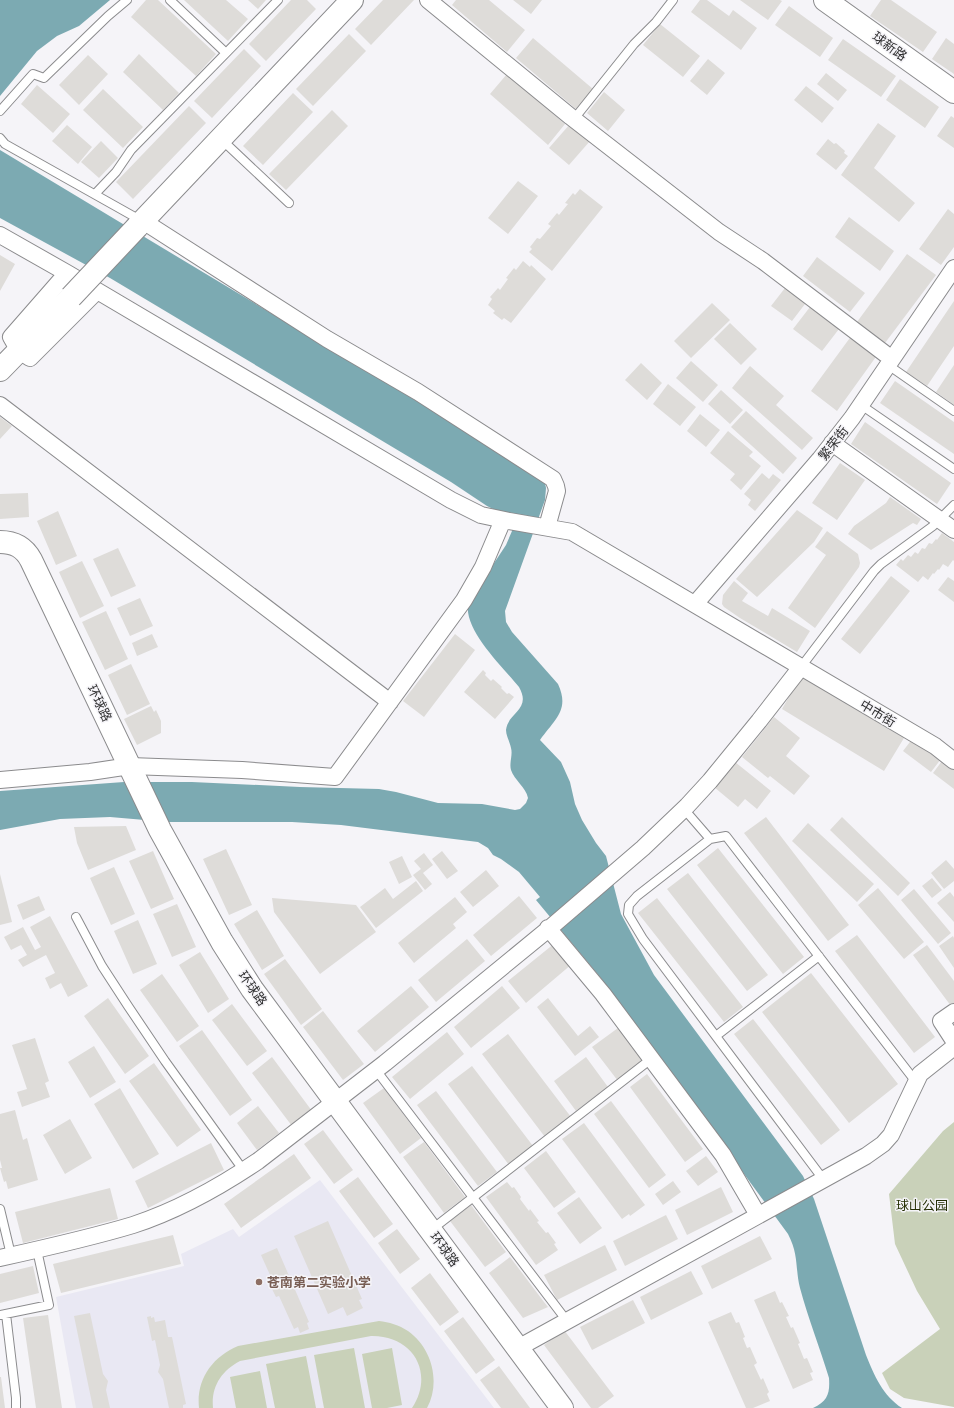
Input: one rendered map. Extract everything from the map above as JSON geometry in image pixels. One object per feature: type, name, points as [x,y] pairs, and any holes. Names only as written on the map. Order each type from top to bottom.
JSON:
[{"type":"street","points":[[0,370],[352,0]]},
{"type":"street","points":[[428,0],[574,119],[719,232],[763,261],[890,362]]},
{"type":"street","name":"球新路","points":[[825,0],[954,92]]},
{"type":"street","points":[[140,224],[327,339],[418,392],[553,479],[557,491],[545,527]]},
{"type":"street","name":"中市街","points":[[0,235],[451,500],[481,515],[506,521],[572,532],[935,746],[954,761]]},
{"type":"street","name":"繁荣街","points":[[695,604],[786,500],[832,443],[861,405],[954,268]]},
{"type":"street","points":[[67,273],[11,337],[19,351],[30,358],[97,291]]},
{"type":"street","points":[[0,405],[390,702]]},
{"type":"street","points":[[832,443],[954,530]]},
{"type":"street","points":[[0,780],[132,769],[242,770],[335,777],[464,600],[484,567],[506,521]]},
{"type":"street","name":"环球路","points":[[0,542],[11,543],[21,547],[31,560],[160,830],[222,942],[252,989],[562,1408]]},
{"type":"street","points":[[5,1257],[71,1242],[135,1224],[194,1199],[244,1171],[376,1070],[550,927],[663,830],[684,809],[732,755],[801,667]]},
{"type":"street","points":[[550,927],[603,994],[723,1155],[762,1213]]},
{"type":"street","points":[[954,1012],[941,1021],[954,1041]]},
{"type":"street","points":[[518,1348],[866,1156],[883,1144],[891,1135],[920,1074],[954,1047]]},
{"type":"lane","points":[[0,110],[33,74],[44,78],[108,16],[127,0]]},
{"type":"lane","points":[[170,0],[226,53]]},
{"type":"lane","points":[[95,194],[116,172],[131,150],[278,0]]},
{"type":"lane","points":[[574,119],[634,44],[656,22],[673,0]]},
{"type":"lane","points":[[0,138],[5,144],[95,194],[140,224]]},
{"type":"lane","points":[[220,139],[289,203]]},
{"type":"lane","points":[[890,362],[954,411]]},
{"type":"lane","points":[[861,405],[954,469]]},
{"type":"lane","points":[[801,667],[874,571],[881,564],[933,526],[954,505]]},
{"type":"lane","points":[[684,809],[710,839]]},
{"type":"lane","points":[[818,1182],[716,1036],[643,939],[629,917],[629,905],[637,896],[710,839],[726,836],[916,1082]]},
{"type":"lane","points":[[76,917],[102,966],[128,1006],[165,1061],[244,1171]]},
{"type":"lane","points":[[716,1036],[819,956]]},
{"type":"lane","points":[[431,1230],[651,1059]]},
{"type":"lane","points":[[376,1070],[566,1321]]},
{"type":"lane","points":[[0,1209],[5,1257]]},
{"type":"lane","points":[[16,1408],[16,1398],[3,1314],[49,1305],[37,1250]]},
{"type":"shaded area","name":"苍南第二实验小学","points":[[320,1180],[494,1408],[76,1408],[56,1297],[184,1266],[181,1254],[233,1229],[239,1237]]},
{"type":"green space","name":"球山公园","points":[[954,1122],[954,1407],[904,1398],[890,1389],[882,1373],[940,1329],[917,1291],[895,1244],[889,1194],[943,1131]]},
{"type":"green space","points":[[379,1321],[394,1324],[408,1331],[416,1338],[428,1356],[432,1366],[433,1387],[427,1408],[412,1408],[419,1395],[421,1382],[420,1370],[416,1358],[408,1349],[398,1342],[386,1337],[371,1336],[240,1361],[227,1370],[219,1380],[214,1393],[213,1408],[199,1408],[200,1388],[203,1379],[213,1363],[221,1356],[238,1346]]},
{"type":"green space","points":[[354,1348],[365,1408],[324,1408],[314,1355]]},
{"type":"green space","points":[[392,1348],[402,1405],[387,1408],[372,1408],[362,1354]]},
{"type":"green space","points":[[306,1356],[316,1408],[275,1408],[266,1364]]},
{"type":"green space","points":[[260,1371],[267,1408],[236,1408],[230,1377]]},
{"type":"water","points":[[0,0],[110,0],[79,26],[57,36],[37,51],[0,96]]},
{"type":"water","points":[[0,150],[490,445],[545,483],[545,500],[505,611],[506,622],[512,632],[558,684],[561,693],[562,708],[540,740],[561,762],[570,782],[575,804],[582,820],[606,856],[621,914],[654,975],[803,1176],[814,1199],[869,1363],[884,1391],[902,1408],[813,1408],[822,1402],[827,1396],[829,1378],[803,1299],[798,1281],[794,1248],[788,1234],[600,977],[536,900],[540,897],[519,872],[493,855],[488,848],[478,842],[341,825],[292,822],[168,822],[110,817],[60,819],[0,830],[0,791],[124,782],[192,782],[379,789],[438,803],[482,804],[515,810],[520,809],[526,803],[528,798],[525,790],[511,770],[511,751],[506,730],[511,719],[521,706],[523,701],[522,695],[519,687],[485,647],[477,635],[471,623],[468,611],[469,601],[506,545],[512,531],[513,519],[487,506],[451,482],[110,278],[0,218]]},
{"type":"building","points":[[146,0],[158,0],[216,54],[196,76],[131,17]]},
{"type":"building","points":[[184,0],[226,0],[248,19],[228,41]]},
{"type":"building","points":[[248,0],[266,0],[258,9]]},
{"type":"building","points":[[291,0],[307,0],[316,9],[266,61],[249,44]]},
{"type":"building","points":[[383,0],[414,0],[371,45],[355,29]]},
{"type":"building","points":[[456,0],[489,0],[525,30],[507,52],[452,5]]},
{"type":"building","points":[[513,0],[542,0],[531,14]]},
{"type":"building","points":[[700,0],[707,0],[729,16],[733,10],[757,28],[741,50],[691,12]]},
{"type":"building","points":[[740,0],[780,0],[782,1],[768,20]]},
{"type":"building","points":[[881,0],[891,0],[937,32],[923,52],[870,16]]},
{"type":"building","points":[[789,6],[833,38],[820,57],[775,25]]},
{"type":"building","points":[[660,24],[700,56],[683,77],[643,45]]},
{"type":"building","points":[[349,34],[366,51],[313,106],[296,89]]},
{"type":"building","points":[[533,38],[593,89],[576,109],[516,58]]},
{"type":"building","points":[[946,38],[954,44],[954,74],[932,59]]},
{"type":"building","points":[[843,39],[896,76],[881,97],[828,60]]},
{"type":"building","points":[[244,49],[261,66],[212,118],[194,101]]},
{"type":"building","points":[[139,54],[179,93],[163,110],[123,72]]},
{"type":"building","points":[[88,55],[108,74],[79,105],[59,85]]},
{"type":"building","points":[[708,59],[725,73],[707,95],[690,81]]},
{"type":"building","points":[[826,73],[847,90],[838,101],[817,84]]},
{"type":"building","points":[[507,74],[565,124],[548,145],[490,94]]},
{"type":"building","points":[[900,79],[939,107],[925,128],[886,100]]},
{"type":"building","points":[[37,85],[70,114],[53,133],[21,104]]},
{"type":"building","points":[[806,86],[834,108],[822,123],[794,100]]},
{"type":"building","points":[[103,89],[143,127],[123,148],[83,110]]},
{"type":"building","points":[[604,92],[625,110],[608,131],[587,113]]},
{"type":"building","points":[[293,93],[313,112],[263,165],[243,146]]},
{"type":"building","points":[[189,106],[206,123],[133,199],[116,182]]},
{"type":"building","points":[[332,110],[348,126],[286,190],[269,174]]},
{"type":"building","points":[[951,116],[954,118],[954,148],[937,136]]},
{"type":"building","points":[[878,123],[896,136],[874,168],[915,203],[899,222],[841,175]]},
{"type":"building","points":[[570,124],[590,141],[569,165],[549,148]]},
{"type":"building","points":[[67,125],[92,147],[78,164],[52,141]]},
{"type":"building","points":[[828,139],[834,144],[836,143],[848,156],[836,170],[816,154]]},
{"type":"building","points":[[101,141],[118,158],[99,178],[81,162]]},
{"type":"building","points":[[518,181],[538,196],[508,234],[488,218]]},
{"type":"building","points":[[580,189],[603,207],[552,271],[529,252],[532,249],[530,247],[537,238],[540,239],[551,226],[548,224],[557,213],[559,215],[568,204],[565,203],[573,193],[575,195]]},
{"type":"building","points":[[948,209],[954,214],[954,247],[941,265],[919,249]]},
{"type":"building","points":[[849,217],[894,251],[880,271],[835,237]]},
{"type":"building","points":[[907,254],[936,275],[885,343],[857,322]]},
{"type":"building","points":[[0,255],[15,264],[0,291]]},
{"type":"building","points":[[817,257],[865,293],[850,312],[803,276]]},
{"type":"building","points":[[523,261],[530,267],[531,265],[546,279],[511,323],[504,318],[502,320],[493,313],[495,311],[488,305],[492,299],[490,297],[498,288],[500,290],[508,279],[506,278],[514,268],[516,270]]},
{"type":"building","points":[[785,288],[805,304],[792,321],[771,306]]},
{"type":"building","points":[[954,301],[954,346],[927,386],[906,372]]},
{"type":"building","points":[[712,303],[730,320],[691,358],[674,341]]},
{"type":"building","points":[[810,307],[839,329],[822,351],[793,329]]},
{"type":"building","points":[[730,323],[757,349],[741,365],[714,339]]},
{"type":"building","points":[[852,335],[878,354],[837,411],[811,391]]},
{"type":"building","points":[[691,361],[718,385],[703,402],[676,378]]},
{"type":"building","points":[[641,363],[662,383],[647,400],[625,380]]},
{"type":"building","points":[[954,365],[954,405],[936,392]]},
{"type":"building","points":[[750,366],[784,396],[776,405],[813,438],[802,450],[732,388]]},
{"type":"building","points":[[895,381],[954,422],[954,454],[880,403]]},
{"type":"building","points":[[668,384],[696,407],[680,426],[653,404]]},
{"type":"building","points":[[721,390],[743,410],[730,424],[708,404]]},
{"type":"building","points":[[746,411],[797,458],[783,474],[731,427]]},
{"type":"building","points":[[700,414],[720,430],[706,447],[687,431]]},
{"type":"building","points":[[0,417],[12,426],[0,439]]},
{"type":"building","points":[[865,422],[951,483],[937,504],[851,444]]},
{"type":"building","points":[[728,431],[753,452],[749,456],[761,466],[741,490],[730,480],[735,474],[710,453]]},
{"type":"building","points":[[840,463],[865,480],[837,520],[812,503]]},
{"type":"building","points":[[762,473],[769,479],[773,474],[781,480],[755,511],[748,505],[751,500],[744,494]]},
{"type":"building","points":[[28,493],[29,517],[0,519],[0,494]]},
{"type":"building","points":[[890,497],[921,519],[917,525],[913,523],[871,550],[848,534],[854,526],[886,503]]},
{"type":"building","points":[[797,510],[823,528],[814,542],[757,597],[736,579]]},
{"type":"building","points":[[58,511],[77,556],[56,565],[37,521]]},
{"type":"building","points":[[827,531],[858,554],[860,563],[859,567],[815,628],[788,608],[826,555],[815,547]]},
{"type":"building","points":[[942,533],[954,542],[954,561],[953,560],[948,567],[943,564],[928,580],[923,576],[918,582],[896,565],[901,559],[903,561],[908,555],[911,557],[915,552],[918,554],[922,548],[925,549],[929,543],[932,544],[936,539],[937,540]]},
{"type":"building","points":[[118,548],[136,586],[111,597],[93,559]]},
{"type":"building","points":[[82,561],[104,606],[80,618],[59,572]]},
{"type":"building","points":[[891,576],[910,591],[860,654],[841,639]]},
{"type":"building","points":[[948,577],[954,581],[954,602],[938,590]]},
{"type":"building","points":[[734,581],[748,593],[742,601],[768,616],[772,608],[810,631],[797,652],[724,607],[722,604],[723,595]]},
{"type":"building","points":[[140,598],[153,626],[130,636],[117,608]]},
{"type":"building","points":[[106,611],[128,659],[105,670],[82,622]]},
{"type":"building","points":[[152,634],[158,647],[137,656],[132,643]]},
{"type":"building","points":[[455,634],[475,650],[424,717],[403,701]]},
{"type":"building","points":[[131,664],[150,704],[127,715],[108,675]]},
{"type":"building","points":[[483,670],[486,673],[485,675],[491,681],[493,679],[507,694],[509,693],[514,697],[495,719],[464,692]]},
{"type":"building","points":[[801,676],[904,738],[884,771],[782,709]]},
{"type":"building","points":[[151,706],[154,712],[156,710],[161,721],[161,733],[137,745],[124,719]]},
{"type":"building","points":[[774,717],[800,738],[786,756],[810,776],[794,795],[770,776],[768,778],[742,757]]},
{"type":"building","points":[[913,738],[941,759],[931,772],[903,751]]},
{"type":"building","points":[[942,761],[954,770],[954,789],[933,773]]},
{"type":"building","points":[[735,762],[771,791],[757,809],[745,799],[738,807],[714,787]]},
{"type":"building","points":[[766,817],[849,925],[828,941],[744,833]]},
{"type":"building","points":[[842,817],[910,883],[898,896],[830,830]]},
{"type":"building","points":[[808,823],[874,884],[857,902],[792,841]]},
{"type":"building","points":[[126,826],[136,850],[88,870],[77,843],[74,827]]},
{"type":"building","points":[[718,848],[804,957],[783,974],[697,865]]},
{"type":"building","points":[[226,849],[252,905],[229,915],[203,859]]},
{"type":"building","points":[[153,851],[174,899],[151,909],[129,861]]},
{"type":"building","points":[[442,851],[458,871],[447,879],[432,859]]},
{"type":"building","points":[[424,853],[433,865],[423,873],[432,884],[425,890],[413,875],[421,869],[414,861]]},
{"type":"building","points":[[402,856],[412,877],[399,884],[389,862]]},
{"type":"building","points":[[946,860],[954,869],[954,881],[944,889],[931,873]]},
{"type":"building","points":[[114,867],[135,914],[111,925],[90,878]]},
{"type":"building","points":[[486,870],[499,886],[473,907],[460,892]]},
{"type":"building","points":[[688,873],[768,975],[747,991],[667,889]]},
{"type":"building","points":[[0,874],[12,922],[0,925]]},
{"type":"building","points":[[932,878],[942,890],[932,898],[922,886]]},
{"type":"building","points":[[416,881],[423,891],[376,928],[360,907],[385,888],[393,899]]},
{"type":"building","points":[[878,888],[924,942],[904,959],[858,905]]},
{"type":"building","points":[[914,889],[951,933],[938,944],[901,900]]},
{"type":"building","points":[[950,892],[954,897],[954,922],[937,903]]},
{"type":"building","points":[[39,896],[45,910],[23,920],[17,905]]},
{"type":"building","points":[[519,896],[537,918],[491,956],[473,935]]},
{"type":"building","points":[[455,897],[467,912],[453,924],[456,928],[414,963],[398,943]]},
{"type":"building","points":[[272,898],[356,905],[376,932],[320,974],[274,912]]},
{"type":"building","points":[[657,898],[743,1007],[724,1022],[638,913]]},
{"type":"building","points":[[177,904],[196,947],[172,957],[153,914]]},
{"type":"building","points":[[257,910],[284,956],[262,970],[234,924]]},
{"type":"building","points":[[50,916],[88,986],[68,997],[61,983],[50,989],[45,978],[55,973],[46,955],[23,967],[18,960],[27,955],[21,945],[11,950],[4,937],[23,927],[35,950],[41,947],[30,927]]},
{"type":"building","points":[[138,920],[157,964],[133,974],[114,931]]},
{"type":"building","points":[[857,935],[935,1037],[914,1053],[835,951]]},
{"type":"building","points":[[953,936],[954,938],[954,968],[939,946]]},
{"type":"building","points":[[467,939],[485,961],[436,1002],[418,980]]},
{"type":"building","points":[[555,943],[572,964],[526,1003],[508,981]]},
{"type":"building","points":[[927,945],[954,981],[954,1003],[951,1006],[913,955]]},
{"type":"building","points":[[200,952],[229,999],[208,1013],[179,965]]},
{"type":"building","points":[[285,959],[322,1009],[301,1025],[264,974]]},
{"type":"building","points":[[811,973],[898,1084],[849,1123],[762,1012]]},
{"type":"building","points":[[162,974],[199,1026],[177,1042],[140,990]]},
{"type":"building","points":[[411,986],[429,1007],[375,1052],[357,1031]]},
{"type":"building","points":[[502,986],[520,1008],[471,1048],[454,1027]]},
{"type":"building","points":[[108,998],[149,1056],[125,1074],[84,1016]]},
{"type":"building","points":[[548,998],[578,1036],[590,1026],[599,1037],[575,1056],[537,1007]]},
{"type":"building","points":[[232,1004],[267,1051],[247,1066],[212,1020]]},
{"type":"building","points":[[323,1011],[364,1064],[343,1080],[303,1027]]},
{"type":"building","points":[[753,1019],[840,1130],[821,1145],[734,1034]]},
{"type":"building","points":[[618,1028],[643,1061],[618,1081],[592,1047]]},
{"type":"building","points":[[202,1030],[252,1100],[230,1116],[179,1046]]},
{"type":"building","points":[[447,1032],[464,1054],[410,1099],[392,1077]]},
{"type":"building","points":[[508,1034],[571,1117],[545,1137],[482,1054]]},
{"type":"building","points":[[35,1038],[49,1081],[45,1083],[50,1097],[22,1107],[17,1092],[27,1089],[12,1045]]},
{"type":"building","points":[[94,1046],[116,1082],[90,1098],[68,1062]]},
{"type":"building","points":[[272,1057],[312,1111],[292,1126],[252,1073]]},
{"type":"building","points":[[586,1057],[608,1087],[576,1111],[554,1081]]},
{"type":"building","points":[[154,1063],[201,1130],[177,1147],[129,1081]]},
{"type":"building","points":[[472,1066],[533,1146],[509,1165],[448,1084]]},
{"type":"building","points":[[647,1074],[703,1149],[685,1162],[630,1087]]},
{"type":"building","points":[[120,1088],[159,1154],[133,1169],[94,1104]]},
{"type":"building","points":[[384,1088],[421,1138],[400,1154],[363,1103]]},
{"type":"building","points":[[436,1091],[497,1172],[478,1186],[417,1105]]},
{"type":"building","points":[[611,1101],[666,1175],[649,1188],[594,1114]]},
{"type":"building","points":[[258,1106],[279,1133],[257,1150],[237,1123]]},
{"type":"building","points":[[15,1110],[23,1140],[27,1138],[38,1180],[8,1189],[6,1181],[4,1182],[0,1168],[2,1168],[0,1160],[0,1114]]},
{"type":"building","points":[[70,1119],[92,1158],[65,1174],[43,1135]]},
{"type":"building","points":[[584,1123],[645,1205],[630,1216],[629,1214],[622,1219],[562,1139]]},
{"type":"building","points":[[323,1130],[353,1170],[334,1184],[304,1144]]},
{"type":"building","points":[[424,1142],[465,1197],[444,1213],[403,1157]]},
{"type":"building","points":[[211,1143],[224,1170],[148,1208],[135,1181]]},
{"type":"building","points":[[546,1151],[576,1192],[554,1208],[524,1168]]},
{"type":"building","points":[[294,1154],[311,1178],[241,1228],[224,1204]]},
{"type":"building","points":[[706,1156],[718,1172],[698,1186],[686,1171]]},
{"type":"building","points":[[358,1177],[393,1224],[374,1238],[339,1191]]},
{"type":"building","points":[[673,1181],[681,1192],[663,1205],[655,1194]]},
{"type":"building","points":[[507,1182],[512,1188],[514,1187],[521,1197],[520,1199],[539,1221],[537,1222],[546,1233],[548,1232],[556,1243],[554,1244],[558,1250],[536,1265],[486,1197]]},
{"type":"building","points":[[721,1187],[733,1212],[687,1235],[675,1210]]},
{"type":"building","points":[[110,1188],[118,1219],[23,1243],[15,1212]]},
{"type":"building","points":[[579,1197],[602,1228],[580,1244],[557,1213]]},
{"type":"building","points":[[471,1205],[506,1252],[485,1267],[450,1221]]},
{"type":"building","points":[[666,1215],[678,1239],[625,1266],[613,1241]]},
{"type":"building","points":[[328,1221],[362,1299],[359,1300],[363,1308],[347,1316],[343,1307],[328,1314],[294,1236]]},
{"type":"building","points":[[397,1229],[420,1259],[400,1274],[378,1243]]},
{"type":"building","points":[[173,1235],[181,1264],[61,1293],[53,1264]]},
{"type":"building","points":[[760,1236],[772,1259],[712,1289],[701,1266]]},
{"type":"building","points":[[605,1245],[617,1270],[557,1300],[544,1275]]},
{"type":"building","points":[[277,1248],[309,1322],[307,1323],[309,1329],[300,1333],[298,1327],[294,1329],[279,1296],[276,1297],[271,1287],[275,1286],[261,1255]]},
{"type":"building","points":[[510,1257],[548,1307],[523,1318],[489,1273]]},
{"type":"building","points":[[33,1266],[39,1293],[0,1303],[0,1274]]},
{"type":"building","points":[[691,1271],[703,1294],[651,1320],[640,1297]]},
{"type":"building","points":[[430,1273],[459,1312],[440,1326],[411,1288]]},
{"type":"building","points":[[775,1291],[780,1303],[782,1302],[789,1316],[786,1317],[791,1328],[793,1327],[800,1343],[798,1344],[804,1359],[807,1358],[813,1372],[810,1373],[813,1380],[793,1389],[754,1300]]},
{"type":"building","points":[[633,1300],[645,1323],[592,1350],[580,1327]]},
{"type":"building","points":[[731,1312],[736,1323],[739,1322],[745,1337],[743,1338],[747,1348],[750,1347],[757,1363],[754,1365],[761,1380],[763,1378],[769,1392],[767,1394],[770,1401],[753,1408],[746,1408],[708,1322]]},
{"type":"building","points":[[90,1313],[103,1374],[108,1381],[106,1390],[110,1408],[93,1408],[74,1316]]},
{"type":"building","points":[[48,1315],[62,1408],[36,1408],[23,1318]]},
{"type":"building","points":[[151,1316],[151,1318],[154,1317],[155,1322],[165,1320],[168,1337],[172,1337],[186,1404],[183,1405],[183,1408],[169,1408],[163,1379],[158,1372],[160,1365],[155,1340],[152,1341],[147,1317]]},
{"type":"building","points":[[463,1317],[495,1360],[476,1374],[444,1331]]},
{"type":"building","points":[[564,1330],[614,1396],[598,1408],[591,1408],[544,1345]]},
{"type":"building","points":[[499,1366],[530,1408],[501,1408],[480,1380]]},
{"type":"building","points":[[1,1377],[5,1408],[0,1408]]},
{"type":"place","name":"苍南第二实验小学","points":[[259,1282]]}]
